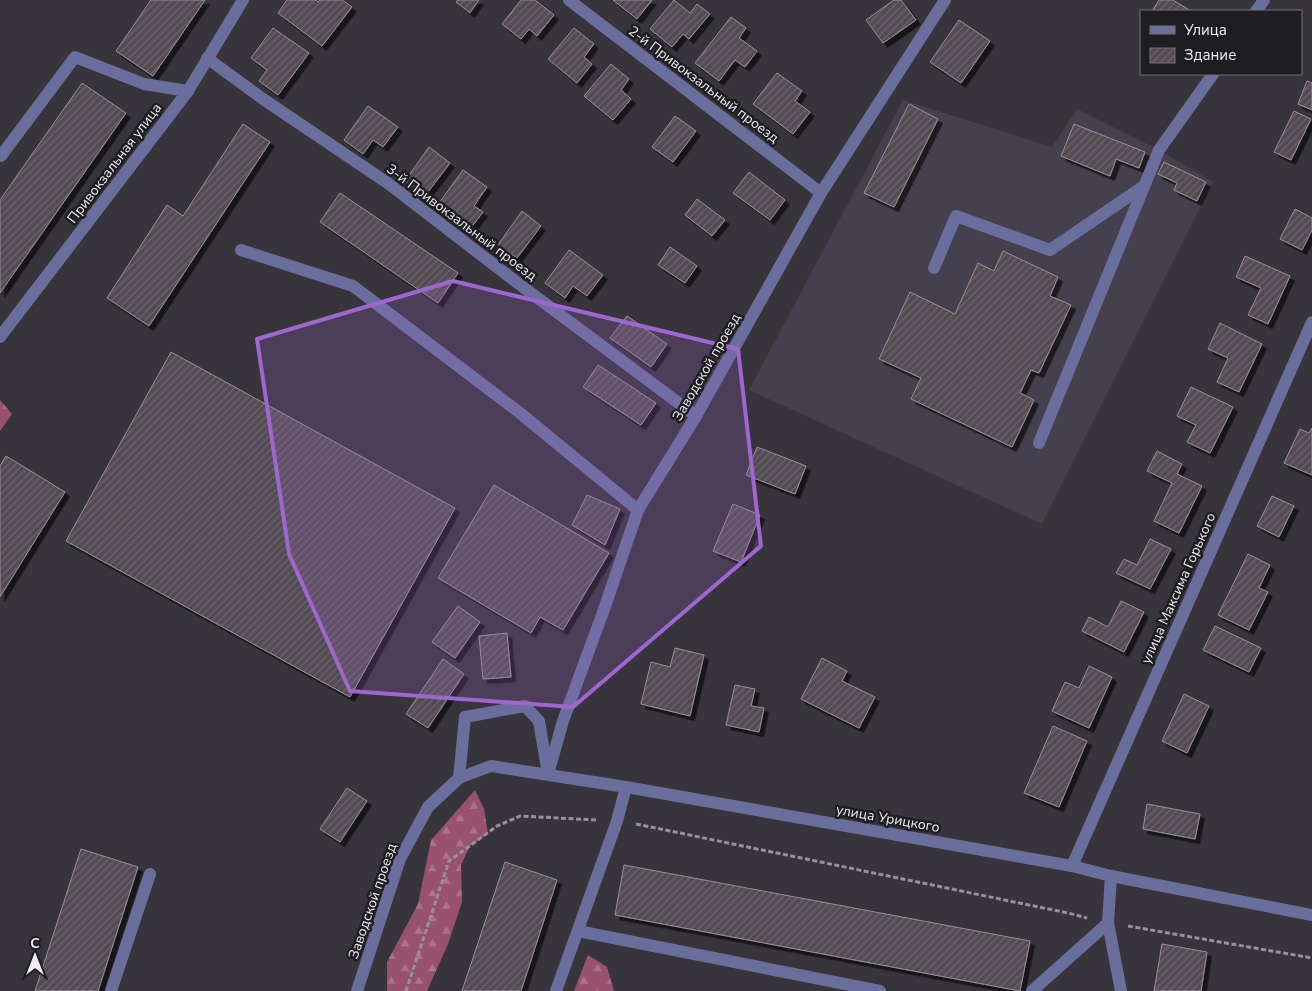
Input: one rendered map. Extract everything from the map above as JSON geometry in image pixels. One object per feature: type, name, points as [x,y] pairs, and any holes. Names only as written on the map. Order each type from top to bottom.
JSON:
[{"type":"street","name":"Привокзальная улица","points":[[0,337],[188,91],[243,0]]},
{"type":"street","name":"2-й Привокзальный проезд","points":[[569,0],[821,193]]},
{"type":"street","name":"Заводской проезд","points":[[548,774],[563,721],[638,510],[696,416],[821,193],[945,0]]},
{"type":"street","points":[[1,156],[75,57],[144,84],[188,91]]},
{"type":"street","name":"3-й Привокзальный проезд","points":[[207,58],[263,99],[389,184],[696,416]]},
{"type":"street","points":[[1039,443],[1159,150],[1212,75]]},
{"type":"street","points":[[934,268],[956,216],[1050,250],[1144,186]]},
{"type":"street","points":[[242,250],[353,286],[520,413],[638,510]]},
{"type":"street","name":"улица Максима Горького","points":[[1072,866],[1312,322]]},
{"type":"street","points":[[459,778],[466,717],[524,706],[539,721],[548,774]]},
{"type":"street","name":"улица Урицкого","points":[[459,778],[491,766],[548,774],[1072,866],[1111,876],[1312,916]]},
{"type":"street","name":"Заводской проезд","points":[[357,991],[400,859],[428,807],[459,778]]},
{"type":"street","points":[[556,991],[617,821],[626,787]]},
{"type":"street","points":[[111,991],[150,874]]},
{"type":"street","points":[[1111,876],[1108,923],[1121,991]]},
{"type":"street","points":[[1032,991],[1108,923]]},
{"type":"street","points":[[578,931],[880,991]]},
{"type":"path","points":[[406,991],[449,861],[497,826],[520,816],[617,821],[1059,911],[1108,923],[1312,958]]},
{"type":"highlighted area","points":[[453,281],[738,349],[761,546],[573,707],[350,691],[289,554],[257,339]]},
{"type":"shaded area","points":[[903,100],[1052,147],[1077,109],[1159,150],[1213,182],[1042,524],[749,390]]},
{"type":"green space","points":[[0,400],[12,414],[0,431]]},
{"type":"green space","points":[[475,790],[484,809],[488,834],[470,846],[461,865],[462,902],[448,944],[427,991],[387,991],[387,962],[418,904],[431,840]]},
{"type":"green space","points":[[588,955],[607,967],[614,991],[574,991]]},
{"type":"building","points":[[151,0],[205,0],[153,76],[116,51]]},
{"type":"building","points":[[287,0],[316,0],[318,2],[320,0],[342,0],[352,7],[322,46],[278,13]]},
{"type":"building","points":[[458,0],[479,0],[470,13],[456,2]]},
{"type":"building","points":[[521,0],[535,0],[554,15],[537,36],[529,29],[521,39],[502,24]]},
{"type":"building","points":[[613,0],[652,0],[637,19]]},
{"type":"building","points":[[674,0],[690,13],[697,4],[710,14],[689,39],[683,34],[672,47],[650,29]]},
{"type":"building","points":[[894,0],[901,0],[916,20],[883,43],[866,20]]},
{"type":"building","points":[[1159,0],[1173,0],[1189,10],[1153,10]]},
{"type":"building","points":[[731,17],[746,28],[739,38],[757,51],[745,67],[735,60],[719,81],[695,63]]},
{"type":"building","points":[[959,20],[990,41],[961,83],[930,62]]},
{"type":"building","points":[[273,28],[309,53],[278,95],[259,81],[267,70],[251,58]]},
{"type":"building","points":[[574,28],[594,44],[584,57],[592,64],[577,83],[548,59]]},
{"type":"building","points":[[611,64],[629,79],[621,90],[631,99],[613,120],[584,96]]},
{"type":"building","points":[[777,73],[802,91],[795,101],[810,112],[793,134],[753,104]]},
{"type":"building","points":[[1307,81],[1312,83],[1312,110],[1298,104]]},
{"type":"building","points":[[82,83],[126,113],[0,293],[0,200]]},
{"type":"building","points":[[909,104],[938,119],[894,207],[864,193]]},
{"type":"building","points":[[368,106],[398,127],[383,147],[373,140],[363,154],[344,140]]},
{"type":"building","points":[[1294,111],[1311,119],[1291,160],[1274,152]]},
{"type":"building","points":[[675,116],[696,131],[673,162],[652,147]]},
{"type":"building","points":[[243,124],[270,142],[149,326],[107,298],[167,205],[183,216]]},
{"type":"building","points":[[1074,124],[1145,152],[1139,168],[1116,159],[1110,176],[1061,156]]},
{"type":"building","points":[[429,147],[450,163],[425,196],[405,181]]},
{"type":"building","points":[[1164,162],[1206,182],[1197,201],[1174,190],[1177,183],[1158,174]]},
{"type":"building","points":[[463,170],[487,187],[474,206],[483,212],[470,229],[437,206]]},
{"type":"building","points":[[749,172],[785,200],[770,220],[733,193]]},
{"type":"building","points":[[340,193],[458,273],[438,303],[320,222]]},
{"type":"building","points":[[697,199],[725,220],[712,236],[685,215]]},
{"type":"building","points":[[1295,209],[1312,218],[1312,230],[1302,250],[1280,239]]},
{"type":"building","points":[[522,211],[541,226],[517,258],[498,245]]},
{"type":"building","points":[[670,247],[697,266],[685,283],[658,265]]},
{"type":"building","points":[[569,250],[603,275],[587,296],[573,286],[565,298],[545,283]]},
{"type":"building","points":[[1003,251],[1058,277],[1050,296],[1071,305],[1039,373],[1031,370],[1020,393],[1034,400],[1012,447],[911,399],[921,378],[879,359],[910,292],[955,314],[978,263],[994,271]]},
{"type":"building","points":[[1245,256],[1290,276],[1268,324],[1248,315],[1261,288],[1236,277]]},
{"type":"building","points":[[627,316],[667,344],[651,367],[610,338]]},
{"type":"building","points":[[1220,323],[1262,344],[1239,392],[1217,382],[1228,358],[1208,349]]},
{"type":"building","points":[[171,352],[455,508],[350,697],[66,541]]},
{"type":"building","points":[[598,365],[656,403],[641,425],[583,387]]},
{"type":"building","points":[[1191,387],[1233,407],[1210,453],[1187,442],[1196,425],[1177,416]]},
{"type":"building","points":[[1312,428],[1312,475],[1284,463],[1300,429],[1309,433]]},
{"type":"building","points":[[757,447],[806,466],[795,494],[746,475]]},
{"type":"building","points":[[1157,451],[1182,464],[1177,474],[1202,486],[1179,533],[1154,521],[1172,483],[1147,471]]},
{"type":"building","points":[[6,456],[65,492],[0,597],[0,466]]},
{"type":"building","points":[[494,485],[609,553],[563,630],[540,617],[531,633],[438,578]]},
{"type":"building","points":[[587,495],[620,509],[605,545],[572,525]]},
{"type":"building","points":[[1272,496],[1294,506],[1279,537],[1257,526]]},
{"type":"building","points":[[733,504],[760,515],[741,562],[713,551]]},
{"type":"building","points":[[1150,539],[1171,549],[1150,589],[1116,573],[1124,559],[1137,565]]},
{"type":"building","points":[[1248,554],[1270,565],[1259,588],[1268,592],[1249,630],[1218,615]]},
{"type":"building","points":[[1121,601],[1144,612],[1124,652],[1082,631],[1089,617],[1108,627]]},
{"type":"building","points":[[458,606],[480,622],[455,658],[432,642]]},
{"type":"building","points":[[1215,626],[1261,648],[1249,672],[1203,650]]},
{"type":"building","points":[[507,633],[511,677],[483,679],[479,636]]},
{"type":"building","points":[[675,648],[704,655],[690,716],[641,704],[651,662],[670,667]]},
{"type":"building","points":[[822,658],[847,671],[842,681],[875,697],[859,728],[801,699]]},
{"type":"building","points":[[443,659],[464,674],[428,728],[406,714]]},
{"type":"building","points":[[1089,666],[1112,677],[1089,728],[1052,711],[1065,682],[1079,688]]},
{"type":"building","points":[[735,685],[755,689],[751,706],[764,708],[759,732],[726,725]]},
{"type":"building","points":[[1184,694],[1209,706],[1187,753],[1162,741]]},
{"type":"building","points":[[1053,726],[1087,741],[1059,807],[1024,793]]},
{"type":"building","points":[[347,788],[367,801],[340,842],[320,829]]},
{"type":"building","points":[[1147,804],[1200,814],[1195,839],[1143,829]]},
{"type":"building","points":[[81,849],[138,867],[98,991],[35,991]]},
{"type":"building","points":[[505,862],[557,880],[521,991],[462,991]]},
{"type":"building","points":[[624,865],[1030,941],[1020,991],[615,915]]},
{"type":"building","points":[[1162,944],[1207,952],[1201,991],[1154,991]]}]
